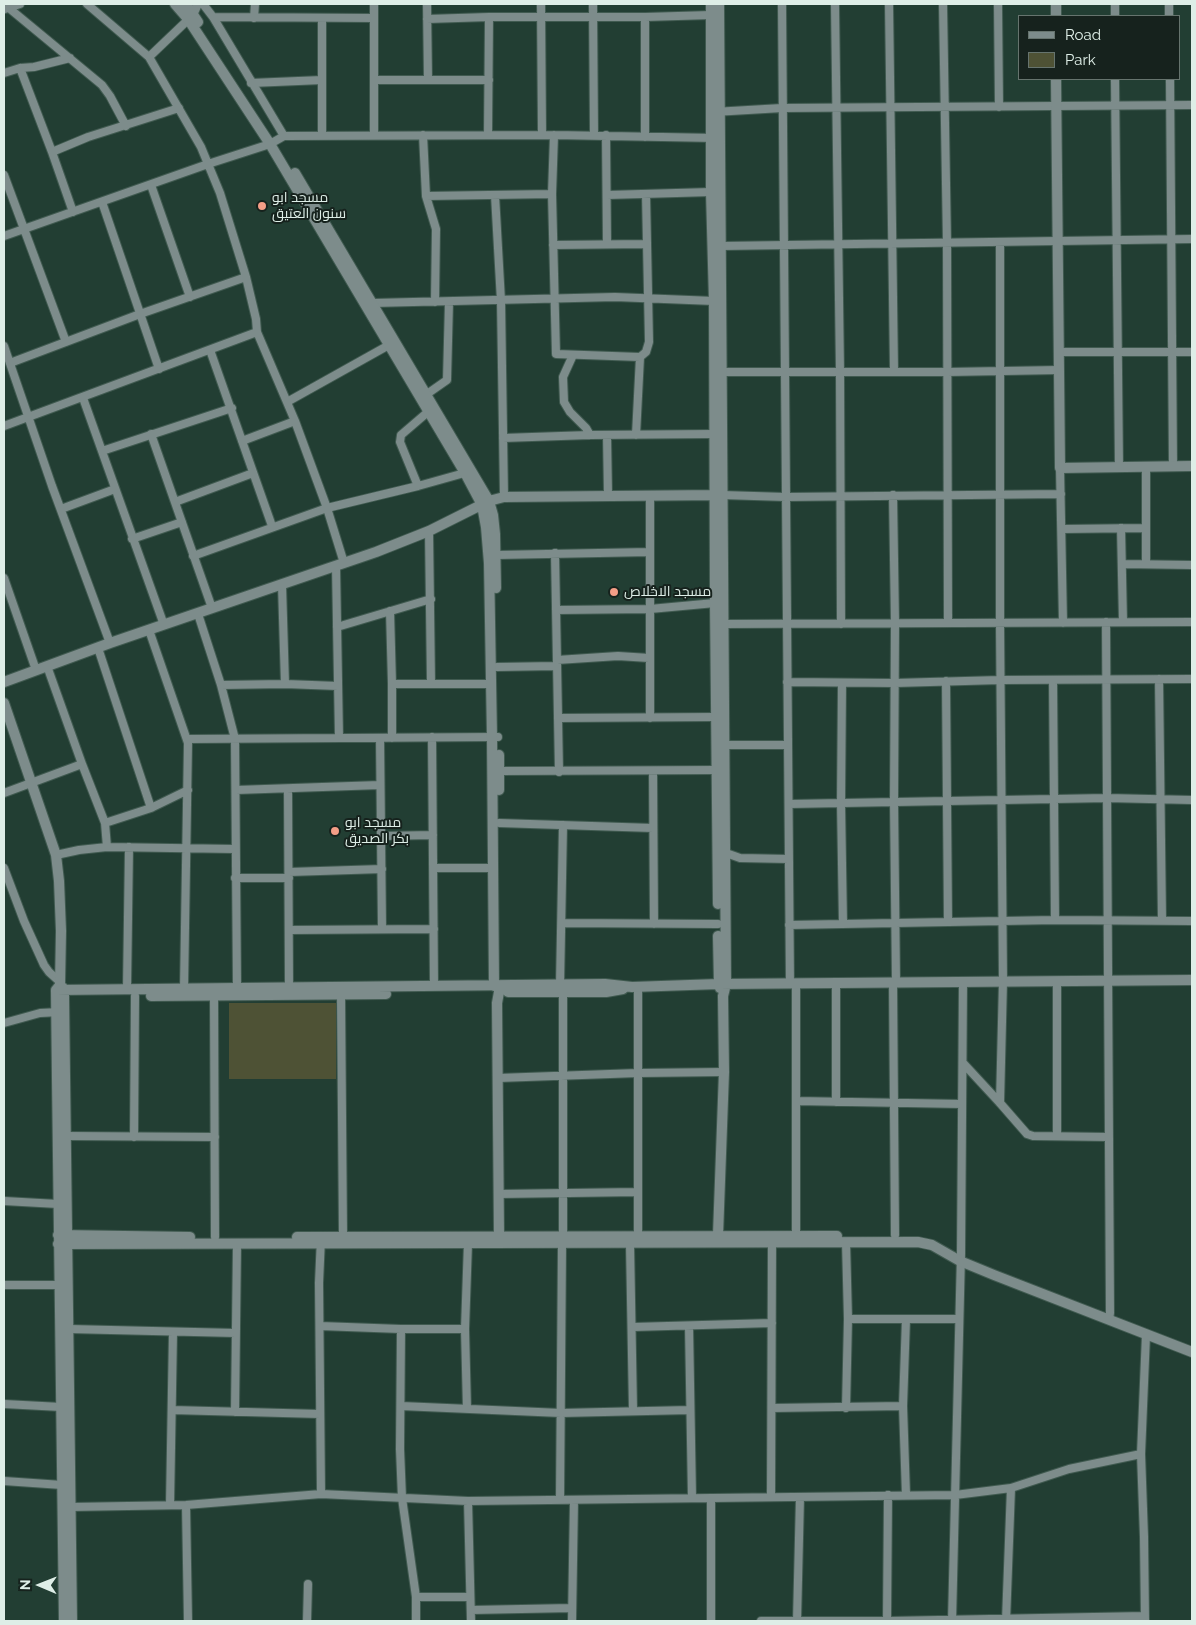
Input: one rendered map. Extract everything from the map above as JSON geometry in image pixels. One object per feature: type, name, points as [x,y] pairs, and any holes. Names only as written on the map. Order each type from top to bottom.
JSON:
[{"type":"street","points":[[5,7],[20,4]]},
{"type":"street","points":[[87,4],[149,57],[201,147],[220,193],[246,277],[256,318],[257,332],[295,421],[327,508],[340,564],[337,627],[339,738]]},
{"type":"street","points":[[175,4],[191,17]]},
{"type":"street","points":[[186,4],[191,17],[277,140],[427,394],[493,515],[496,555],[497,668],[492,868],[498,1078],[498,1236]]},
{"type":"street","points":[[149,57],[191,17],[198,4]]},
{"type":"street","points":[[203,4],[252,83],[277,140],[389,345],[429,412],[469,472]]},
{"type":"street","points":[[254,4],[254,18]]},
{"type":"street","points":[[374,4],[374,135]]},
{"type":"street","points":[[426,4],[428,80]]},
{"type":"street","points":[[541,4],[542,135]]},
{"type":"street","points":[[592,4],[594,135]]},
{"type":"street","points":[[710,4],[721,246],[722,372],[715,602],[716,718],[717,770],[721,783],[726,853],[722,911],[718,924],[723,996],[724,1072],[718,1236]]},
{"type":"street","points":[[715,112],[719,4]]},
{"type":"street","points":[[782,4],[789,925],[793,983],[796,1101],[796,1235]]},
{"type":"street","points":[[835,4],[841,624]]},
{"type":"street","points":[[889,4],[894,372]]},
{"type":"street","points":[[943,4],[947,243],[948,623]]},
{"type":"street","points":[[998,4],[999,107]]},
{"type":"street","points":[[5,7],[102,85],[126,126]]},
{"type":"street","points":[[427,19],[711,15]]},
{"type":"street","points":[[488,135],[489,17]]},
{"type":"street","points":[[645,17],[646,137]]},
{"type":"street","points":[[213,18],[374,18]]},
{"type":"street","points":[[322,18],[322,136]]},
{"type":"street","points":[[4,73],[70,58]]},
{"type":"street","points":[[20,68],[73,212]]},
{"type":"street","points":[[252,83],[322,80]]},
{"type":"street","points":[[374,80],[489,80]]},
{"type":"street","points":[[1056,80],[1063,622]]},
{"type":"street","points":[[1115,80],[1119,467]]},
{"type":"street","points":[[1170,80],[1173,467]]},
{"type":"street","points":[[715,112],[782,108],[1192,105]]},
{"type":"street","points":[[52,152],[88,137],[179,108]]},
{"type":"street","points":[[4,236],[277,140],[322,136],[554,134],[716,138]]},
{"type":"street","points":[[554,134],[552,194],[555,352],[558,355],[640,358]]},
{"type":"street","points":[[424,135],[426,196],[436,229],[435,302]]},
{"type":"street","points":[[606,135],[607,244]]},
{"type":"street","points":[[716,138],[711,192],[714,301],[714,434],[723,624],[724,745],[721,783],[722,984]]},
{"type":"street","points":[[4,175],[66,342]]},
{"type":"street","points":[[151,185],[190,297]]},
{"type":"street","points":[[606,195],[711,192]]},
{"type":"street","points":[[426,196],[552,194]]},
{"type":"street","points":[[636,435],[640,358],[646,352],[649,342],[646,194]]},
{"type":"street","points":[[495,195],[501,301],[504,497]]},
{"type":"street","points":[[102,202],[159,368]]},
{"type":"street","points":[[721,246],[1192,239]]},
{"type":"street","points":[[1000,243],[1000,680],[1003,981],[1000,1103]]},
{"type":"street","points":[[553,245],[647,244]]},
{"type":"street","points":[[10,363],[140,314],[246,277]]},
{"type":"street","points":[[373,303],[555,300],[615,297],[714,301]]},
{"type":"street","points":[[427,394],[447,380],[449,302]]},
{"type":"street","points":[[4,426],[257,332]]},
{"type":"street","points":[[287,402],[389,345]]},
{"type":"street","points":[[4,346],[110,643]]},
{"type":"street","points":[[210,350],[272,526]]},
{"type":"street","points":[[1059,352],[1192,352]]},
{"type":"street","points":[[573,355],[562,377],[563,397],[570,412],[586,428],[590,435]]},
{"type":"street","points":[[722,372],[1059,370]]},
{"type":"street","points":[[83,398],[164,625]]},
{"type":"street","points":[[102,451],[232,408]]},
{"type":"street","points":[[418,486],[400,442],[401,435],[429,412]]},
{"type":"street","points":[[242,441],[295,421]]},
{"type":"street","points":[[151,434],[212,608]]},
{"type":"street","points":[[503,438],[714,434]]},
{"type":"street","points":[[607,436],[608,495]]},
{"type":"street","points":[[1060,468],[1192,466]]},
{"type":"street","points":[[1146,467],[1146,564]]},
{"type":"street","points":[[193,556],[272,526],[327,508],[469,472]]},
{"type":"street","points":[[175,502],[253,473]]},
{"type":"street","points":[[61,509],[115,489]]},
{"type":"street","points":[[4,682],[110,643],[340,564],[429,531],[486,503],[504,497],[718,495],[786,497],[1061,494]]},
{"type":"street","points":[[650,495],[650,718]]},
{"type":"street","points":[[893,495],[895,623],[895,1235]]},
{"type":"street","points":[[486,503],[492,684],[495,738],[500,771],[496,992]]},
{"type":"street","points":[[132,539],[182,522]]},
{"type":"street","points":[[1121,528],[1123,622]]},
{"type":"street","points":[[1062,529],[1145,528]]},
{"type":"street","points":[[429,531],[431,684]]},
{"type":"street","points":[[496,555],[650,552]]},
{"type":"street","points":[[555,553],[559,772]]},
{"type":"street","points":[[1122,564],[1192,565]]},
{"type":"street","points":[[4,578],[36,670]]},
{"type":"street","points":[[282,585],[286,684]]},
{"type":"street","points":[[337,627],[431,600]]},
{"type":"street","points":[[556,610],[650,609],[715,602]]},
{"type":"street","points":[[390,611],[392,738]]},
{"type":"street","points":[[198,614],[221,685],[235,738],[237,988]]},
{"type":"street","points":[[1106,622],[1110,1317]]},
{"type":"street","points":[[723,624],[1192,622]]},
{"type":"street","points":[[149,630],[187,739],[188,790],[184,988]]},
{"type":"street","points":[[98,648],[152,808]]},
{"type":"street","points":[[497,668],[618,656],[649,658]]},
{"type":"street","points":[[47,666],[105,823],[107,847]]},
{"type":"street","points":[[1159,679],[1162,921]]},
{"type":"street","points":[[787,682],[895,683],[1000,680],[1192,679]]},
{"type":"street","points":[[1053,680],[1055,920]]},
{"type":"street","points":[[946,681],[948,922]]},
{"type":"street","points":[[842,683],[843,924]]},
{"type":"street","points":[[221,685],[286,684],[338,686]]},
{"type":"street","points":[[392,684],[492,684]]},
{"type":"street","points":[[4,704],[56,855],[60,895],[58,1204],[69,1328],[70,1507],[65,1621]]},
{"type":"street","points":[[558,718],[716,718]]},
{"type":"street","points":[[432,737],[434,986]]},
{"type":"street","points":[[380,738],[382,929]]},
{"type":"street","points":[[187,739],[495,738]]},
{"type":"street","points":[[724,745],[788,745]]},
{"type":"street","points":[[4,793],[82,764]]},
{"type":"street","points":[[500,771],[717,770]]},
{"type":"street","points":[[653,771],[654,924]]},
{"type":"street","points":[[236,790],[288,790],[380,785]]},
{"type":"street","points":[[105,823],[152,808],[188,790]]},
{"type":"street","points":[[288,790],[289,988]]},
{"type":"street","points":[[789,804],[1107,798],[1192,800]]},
{"type":"street","points":[[499,823],[653,828]]},
{"type":"street","points":[[560,1500],[563,1239],[562,825]]},
{"type":"street","points":[[381,836],[433,835]]},
{"type":"street","points":[[56,855],[107,847],[235,849]]},
{"type":"street","points":[[129,847],[134,1137]]},
{"type":"street","points":[[726,853],[740,858],[789,859]]},
{"type":"street","points":[[4,868],[44,965],[60,990]]},
{"type":"street","points":[[434,868],[492,868]]},
{"type":"street","points":[[235,878],[382,869]]},
{"type":"street","points":[[789,925],[1055,920],[1192,921]]},
{"type":"street","points":[[562,923],[718,924]]},
{"type":"street","points":[[288,930],[434,929]]},
{"type":"street","points":[[60,990],[214,996],[496,992],[562,988],[616,991],[635,987],[722,984],[1192,980]]},
{"type":"street","points":[[1057,981],[1057,1136]]},
{"type":"street","points":[[952,1621],[961,1257],[963,982]]},
{"type":"street","points":[[836,983],[836,1102]]},
{"type":"street","points":[[131,993],[184,988],[434,986],[496,992]]},
{"type":"street","points":[[635,987],[638,1073],[638,1235]]},
{"type":"street","points":[[341,994],[343,1236]]},
{"type":"street","points":[[214,996],[215,1237]]},
{"type":"street","points":[[4,1023],[35,1014],[60,1012]]},
{"type":"street","points":[[60,1012],[66,1136],[59,1285],[65,1621]]},
{"type":"street","points":[[963,1063],[1027,1134],[1032,1136],[1109,1137]]},
{"type":"street","points":[[498,1078],[724,1072]]},
{"type":"street","points":[[796,1101],[962,1104]]},
{"type":"street","points":[[66,1136],[215,1137]]},
{"type":"street","points":[[498,1194],[638,1192]]},
{"type":"street","points":[[4,1201],[58,1204]]},
{"type":"street","points":[[62,1239],[215,1237],[468,1244],[638,1235],[895,1235],[927,1238],[942,1244],[961,1257]]},
{"type":"street","points":[[62,1239],[237,1244],[321,1241],[343,1236],[498,1236],[630,1244],[925,1243],[1110,1317],[1192,1345]]},
{"type":"street","points":[[321,1241],[319,1284],[322,1494]]},
{"type":"street","points":[[846,1242],[848,1319],[846,1408]]},
{"type":"street","points":[[770,1497],[772,1243]]},
{"type":"street","points":[[235,1412],[237,1244]]},
{"type":"street","points":[[467,1409],[468,1244]]},
{"type":"street","points":[[630,1244],[633,1410]]},
{"type":"street","points":[[4,1285],[59,1285]]},
{"type":"street","points":[[1110,1317],[1146,1334],[1192,1352]]},
{"type":"street","points":[[848,1319],[959,1319]]},
{"type":"street","points":[[906,1320],[903,1406],[906,1495]]},
{"type":"street","points":[[633,1327],[772,1323]]},
{"type":"street","points":[[320,1326],[466,1329]]},
{"type":"street","points":[[689,1326],[692,1498]]},
{"type":"street","points":[[69,1328],[236,1333]]},
{"type":"street","points":[[401,1329],[400,1449],[402,1498],[416,1597],[416,1621]]},
{"type":"street","points":[[170,1505],[173,1332]]},
{"type":"street","points":[[761,1621],[1145,1619],[1140,1454],[1146,1334]]},
{"type":"street","points":[[4,1404],[61,1407]]},
{"type":"street","points":[[401,1406],[561,1413],[690,1410]]},
{"type":"street","points":[[772,1408],[903,1406]]},
{"type":"street","points":[[172,1410],[320,1414]]},
{"type":"street","points":[[70,1507],[186,1505],[322,1494],[468,1501],[955,1495],[1011,1488],[1069,1469],[1140,1454]]},
{"type":"street","points":[[4,1481],[62,1485]]},
{"type":"street","points":[[1006,1620],[1011,1488]]},
{"type":"street","points":[[887,1621],[888,1495]]},
{"type":"street","points":[[797,1621],[800,1497]]},
{"type":"street","points":[[711,1498],[711,1621]]},
{"type":"street","points":[[572,1621],[574,1500]]},
{"type":"street","points":[[468,1501],[471,1621]]},
{"type":"street","points":[[186,1505],[188,1621]]},
{"type":"street","points":[[307,1621],[308,1584]]},
{"type":"street","points":[[416,1597],[470,1597]]},
{"type":"street","points":[[471,1610],[572,1608]]},
{"type":"green space","points":[[229,1003],[336,1003],[336,1079],[229,1079]]},
{"type":"place","name":"مسجد ابو سنون العتيق","points":[[262,206]]},
{"type":"place","name":"مسجد الاخلاص","points":[[614,592]]},
{"type":"place","name":"مسجد ابو بكر الصديق","points":[[335,831]]}]
